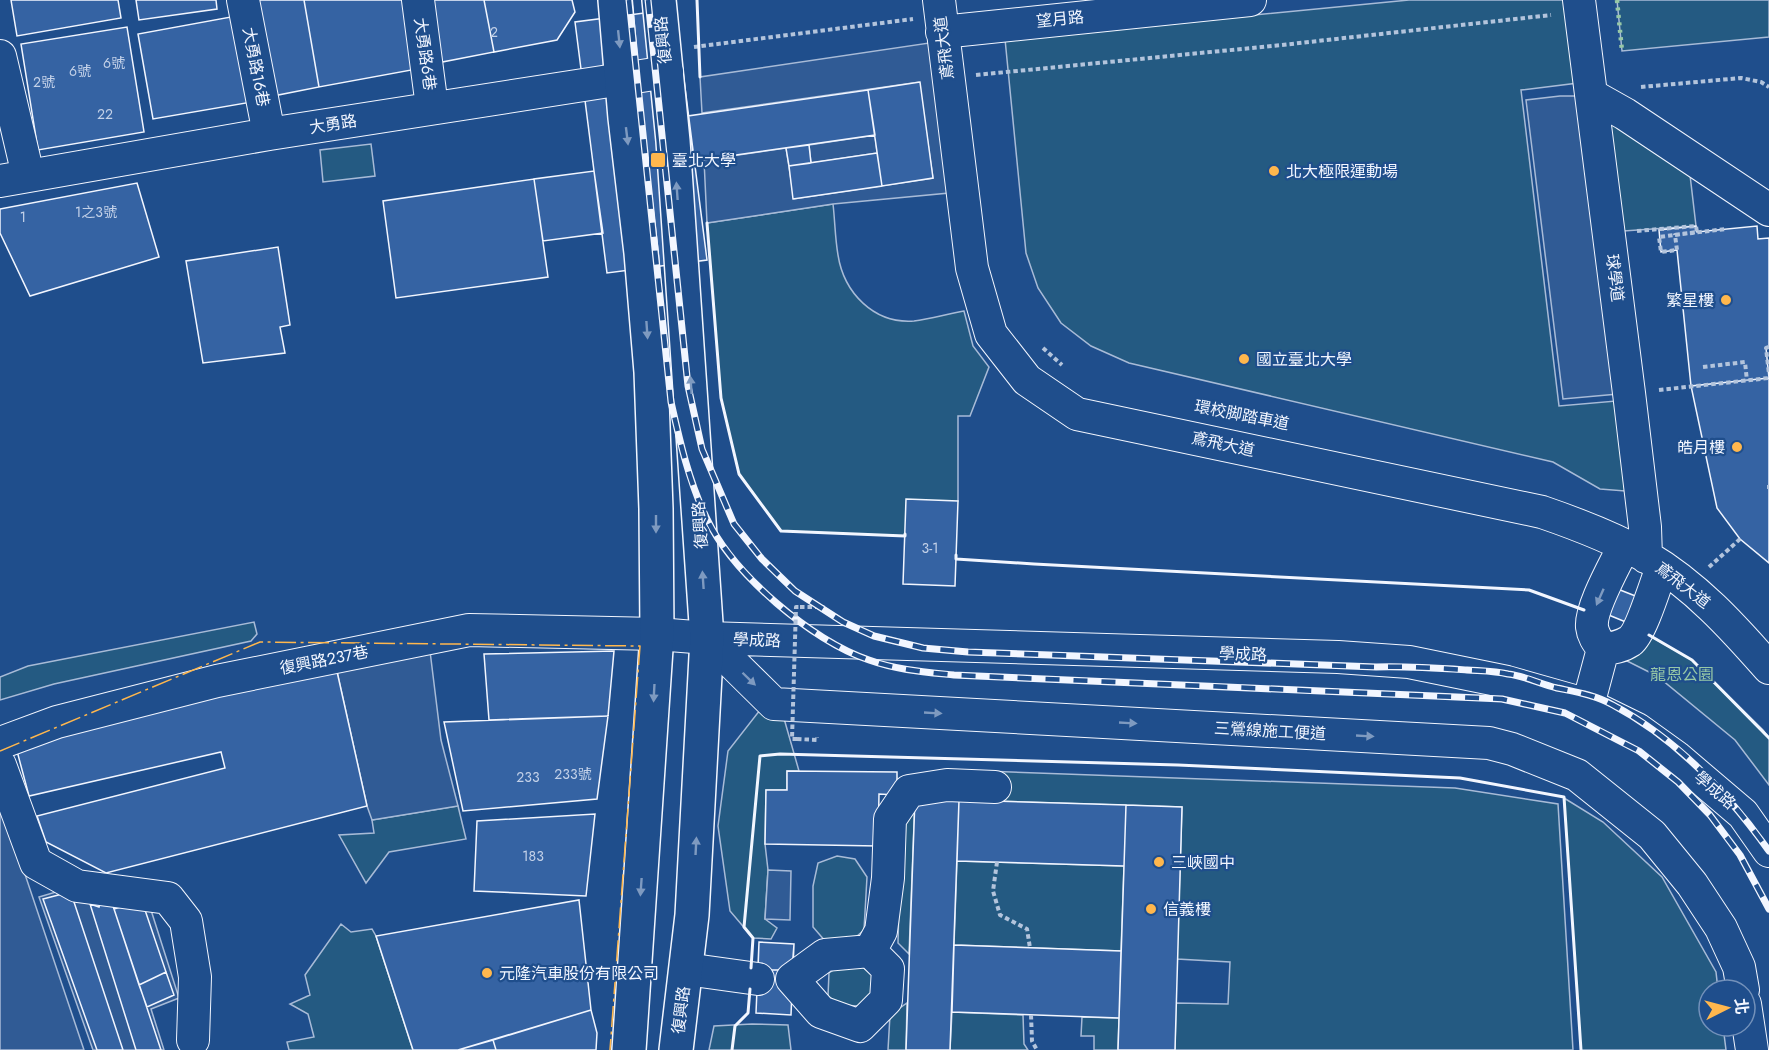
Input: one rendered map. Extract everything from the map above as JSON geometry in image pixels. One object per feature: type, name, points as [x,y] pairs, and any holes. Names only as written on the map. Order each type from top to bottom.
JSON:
[{"type":"main road","points":[[615,0],[651,372],[656,509],[657,634],[629,1050]]},
{"type":"main road","name":"復興路","points":[[659,0],[675,165],[707,638],[692,915],[676,1050]]},
{"type":"street","name":"大勇路16巷","points":[[243,0],[251,145]]},
{"type":"street","name":"大勇路6巷","points":[[418,0],[432,107]]},
{"type":"street","name":"望月路","points":[[948,19],[1250,0]]},
{"type":"street","name":"球學道","points":[[1580,6],[1629,393],[1644,557]]},
{"type":"street","name":"鳶飛大道","points":[[948,19],[972,268],[991,334],[1027,380],[1077,414],[1542,512],[1579,525],[1644,557],[1688,587],[1724,617],[1769,668]]},
{"type":"street","points":[[0,56],[14,178]]},
{"type":"street","name":"大勇路","points":[[14,178],[251,145],[432,107],[667,72]]},
{"type":"street","points":[[1593,96],[1769,210]]},
{"type":"street","points":[[1603,649],[1596,640],[1592,627],[1594,612],[1644,557]]},
{"type":"street","points":[[1603,649],[1618,648],[1632,640],[1638,629],[1644,557]]},
{"type":"street","name":"復興路237巷","points":[[0,743],[57,722],[206,684],[382,653],[469,630],[657,634]]},
{"type":"street","name":"學成路","points":[[657,634],[707,638],[1302,656],[1409,662],[1507,681],[1588,705],[1637,729],[1676,757],[1743,814],[1769,850]]},
{"type":"street","name":"三鶯線施工便道","points":[[707,638],[774,704],[1489,743],[1512,749],[1577,775],[1652,836],[1692,884],[1721,928],[1739,967],[1741,978]]},
{"type":"street","points":[[1588,705],[1603,649]]},
{"type":"street","points":[[0,765],[36,863],[83,890],[168,898],[186,921],[195,977],[193,1040]]},
{"type":"street","points":[[870,951],[881,931],[888,878],[890,819],[909,791],[947,785],[994,787]]},
{"type":"street","points":[[870,951],[888,969],[886,1000],[864,1038],[821,1012],[792,979],[825,955],[870,951]]},
{"type":"street","points":[[686,969],[758,979]]},
{"type":"path","points":[[975,75],[1282,45],[1580,6]]},
{"type":"path","points":[[699,46],[948,19],[975,75],[976,86]]},
{"type":"path","points":[[1593,96],[1622,89],[1741,78],[1761,82],[1769,87]]},
{"type":"path","points":[[1609,232],[1696,226],[1697,232],[1659,237],[1660,252],[1677,250],[1675,235],[1726,229]]},
{"type":"path","points":[[1038,344],[1067,369]]},
{"type":"path","points":[[1629,393],[1747,381],[1769,376],[1766,348],[1769,348]]},
{"type":"path","points":[[1704,367],[1745,362],[1747,381]]},
{"type":"path","points":[[1688,587],[1740,539]]},
{"type":"path","points":[[797,739],[792,739],[796,607],[801,607]]},
{"type":"path","points":[[997,862],[993,891],[1000,915],[1027,929],[1030,948]]},
{"type":"path","points":[[1031,1015],[1032,1041],[1037,1050]]},
{"type":"green space","name":"北大極限運動場","points":[[1409,0],[1567,0],[1578,83],[1521,90],[1559,406],[1616,401],[1625,491],[1600,489],[1553,462],[1129,363],[1091,346],[1061,323],[1038,288],[1026,253],[1005,39]]},
{"type":"green space","points":[[1617,0],[1769,0],[1769,37],[1622,51]]},
{"type":"green space","points":[[1625,114],[1688,158],[1696,226],[1609,232],[1595,122]]},
{"type":"green space","points":[[371,144],[375,176],[323,182],[320,150]]},
{"type":"green space","points":[[833,204],[841,269],[854,293],[863,303],[886,317],[899,321],[914,321],[964,311],[973,346],[989,367],[970,416],[958,416],[958,501],[905,536],[781,531],[739,474],[721,398],[707,223]]},
{"type":"green space","points":[[254,622],[257,634],[251,641],[54,684],[0,700],[0,677],[28,666]]},
{"type":"green space","name":"龍恩公園","points":[[1638,629],[1692,660],[1763,730],[1769,738],[1769,785],[1735,740],[1657,676],[1603,649]]},
{"type":"green space","points":[[760,710],[783,715],[799,771],[787,771],[787,790],[766,790],[765,844],[768,870],[765,919],[777,928],[771,939],[753,938],[730,911],[718,826],[728,751]]},
{"type":"green space","points":[[957,770],[1455,788],[1558,804],[1573,1050],[1175,1050],[1176,1003],[1228,1004],[1230,962],[1177,959],[1182,807],[959,800]]},
{"type":"green space","points":[[915,798],[909,954],[898,943],[901,819]]},
{"type":"green space","points":[[1564,798],[1603,822],[1662,877],[1716,972],[1717,978],[1697,978],[1697,1038],[1724,1038],[1726,1050],[1581,1050]]},
{"type":"green space","points":[[458,806],[466,839],[389,852],[366,883],[339,835],[374,833],[372,820]]},
{"type":"green space","points":[[837,856],[855,859],[867,877],[864,930],[849,943],[826,942],[813,927],[813,886],[818,863]]},
{"type":"green space","points":[[957,861],[1124,866],[1121,951],[954,945]]},
{"type":"green space","points":[[341,924],[351,932],[372,929],[376,936],[413,1050],[289,1050],[287,1042],[314,1037],[308,1014],[290,1004],[310,995],[305,975]]},
{"type":"green space","points":[[844,963],[859,964],[873,976],[872,995],[858,1006],[841,1005],[828,996],[829,973]]},
{"type":"green space","points":[[907,1003],[906,1050],[888,1050],[890,1015]]},
{"type":"green space","points":[[952,1012],[1023,1015],[1024,1044],[1028,1050],[950,1050]]},
{"type":"green space","points":[[1082,1017],[1119,1018],[1118,1050],[1094,1050],[1094,1036],[1081,1036]]},
{"type":"green space","points":[[788,1025],[791,1050],[709,1050],[714,1026]]},
{"type":"shaded area","points":[[929,43],[949,193],[833,204],[707,223],[704,160],[786,148],[794,199],[933,178],[919,82],[702,113],[700,77]]},
{"type":"shaded area","points":[[1560,96],[1593,96],[1629,393],[1563,399],[1526,100]]},
{"type":"shaded area","points":[[875,135],[877,153],[811,163],[809,145]]},
{"type":"shaded area","points":[[430,651],[441,740],[458,806],[372,820],[336,667]]},
{"type":"shaded area","points":[[0,800],[84,1050],[0,1050]]},
{"type":"shaded area","points":[[768,870],[791,871],[790,920],[765,919]]},
{"type":"shaded area","points":[[66,889],[150,907],[179,998],[151,1009],[164,1050],[93,1050],[39,897]]},
{"type":"building","points":[[11,0],[118,0],[121,18],[17,36]]},
{"type":"building","points":[[136,0],[216,0],[217,9],[139,20]]},
{"type":"building","points":[[256,0],[304,0],[319,87],[273,96]]},
{"type":"building","points":[[304,0],[404,0],[417,69],[319,87]]},
{"type":"building","points":[[425,0],[484,0],[494,52],[437,63]]},
{"type":"building","points":[[484,0],[572,0],[575,12],[557,40],[494,52]]},
{"type":"building","points":[[675,9],[707,260],[607,273],[575,22]]},
{"type":"building","points":[[236,16],[252,102],[153,119],[138,34]]},
{"type":"building","points":[[127,27],[144,132],[38,150],[21,44]]},
{"type":"building","points":[[920,82],[933,178],[882,186],[868,90]]},
{"type":"building","points":[[868,90],[875,135],[694,161],[688,116]]},
{"type":"building","points":[[809,145],[811,163],[789,166],[786,148]]},
{"type":"building","points":[[877,153],[882,186],[793,199],[789,166]]},
{"type":"building","points":[[594,171],[603,233],[543,241],[534,179]]},
{"type":"building","points":[[534,179],[548,277],[396,298],[383,201]]},
{"type":"building","points":[[137,183],[159,257],[30,296],[0,233],[0,209]]},
{"type":"building","name":"繁星樓","points":[[1696,226],[1697,232],[1757,226],[1758,239],[1769,238],[1769,347],[1766,348],[1769,378],[1691,386],[1677,250],[1661,252],[1659,230]]},
{"type":"building","points":[[278,247],[290,325],[280,327],[285,353],[203,363],[186,261]]},
{"type":"building","name":"皓月樓","points":[[1769,378],[1769,563],[1740,539],[1717,508],[1691,386]]},
{"type":"building","points":[[906,499],[958,501],[955,586],[903,584]]},
{"type":"building","points":[[1610,586],[1643,599],[1633,625],[1599,611]]},
{"type":"building","points":[[614,651],[608,716],[489,720],[484,654]]},
{"type":"building","points":[[336,667],[367,806],[106,873],[46,842],[37,816],[225,768],[221,752],[29,796],[17,751],[56,735]]},
{"type":"building","points":[[608,716],[597,799],[463,811],[444,722]]},
{"type":"building","points":[[787,771],[897,772],[897,795],[879,794],[878,846],[765,844],[766,790],[787,790]]},
{"type":"building","points":[[915,798],[959,800],[950,1050],[906,1050]]},
{"type":"building","points":[[959,800],[1126,805],[1124,866],[957,861]]},
{"type":"building","name":"信義樓","points":[[1126,805],[1182,807],[1175,1050],[1118,1050]]},
{"type":"building","points":[[595,814],[586,896],[474,891],[477,821]]},
{"type":"building","points":[[70,892],[123,1050],[97,1050],[43,899]]},
{"type":"building","points":[[110,897],[161,1050],[136,1050],[90,904],[99,907],[101,900]]},
{"type":"building","name":"元隆汽車股份有限公司","points":[[579,900],[591,1010],[458,1050],[413,1050],[376,936]]},
{"type":"building","points":[[134,903],[145,910],[166,972],[139,985],[114,909]]},
{"type":"building","points":[[759,942],[794,944],[791,1015],[756,1013]]},
{"type":"building","points":[[759,942],[794,944],[792,970],[758,970]]},
{"type":"building","points":[[954,945],[1121,951],[1119,1018],[952,1012]]},
{"type":"building","points":[[166,972],[174,995],[147,1007],[139,985]]},
{"type":"building","points":[[591,1010],[597,1033],[596,1050],[496,1050],[493,1040]]},
{"type":"building","points":[[493,1040],[496,1050],[458,1050]]},
{"type":"railway","points":[[629,0],[671,402],[686,462],[707,519],[735,562],[776,603],[823,638],[847,651],[890,666],[922,672],[1502,699],[1565,713],[1639,751],[1678,782],[1710,815],[1740,855],[1769,909]]},
{"type":"railway","points":[[648,0],[688,386],[702,449],[734,524],[762,559],[795,591],[843,622],[874,636],[923,648],[968,652],[1432,668],[1520,676],[1599,699],[1613,705],[1658,734],[1718,788],[1769,851]]},
{"type":"hedge","points":[[1617,0],[1622,51]]},
{"type":"wall","points":[[697,0],[700,77]]},
{"type":"wall","points":[[707,223],[721,398],[739,474],[781,531],[905,536],[905,534]]},
{"type":"wall","points":[[956,555],[956,559],[1034,564],[1529,590],[1584,610]]},
{"type":"wall","points":[[1649,635],[1692,660],[1769,738]]},
{"type":"wall","points":[[751,968],[753,938],[744,927],[760,756],[780,754],[1178,765],[1460,778],[1564,797],[1581,1050]]},
{"type":"wall","points":[[732,1050],[735,1026],[748,1013],[750,989]]},
{"type":"power","points":[[0,751],[260,642],[640,646],[610,1050]]},
{"type":"place","name":"臺北大學","points":[[658,160]]},
{"type":"place","name":"北大極限運動場","points":[[1274,171]]},
{"type":"place","name":"繁星樓","points":[[1726,300]]},
{"type":"place","name":"國立臺北大學","points":[[1244,359]]},
{"type":"place","name":"皓月樓","points":[[1737,447]]},
{"type":"place","name":"三峽國中","points":[[1159,862]]},
{"type":"place","name":"信義樓","points":[[1151,909]]},
{"type":"place","name":"元隆汽車股份有限公司","points":[[487,973]]}]
